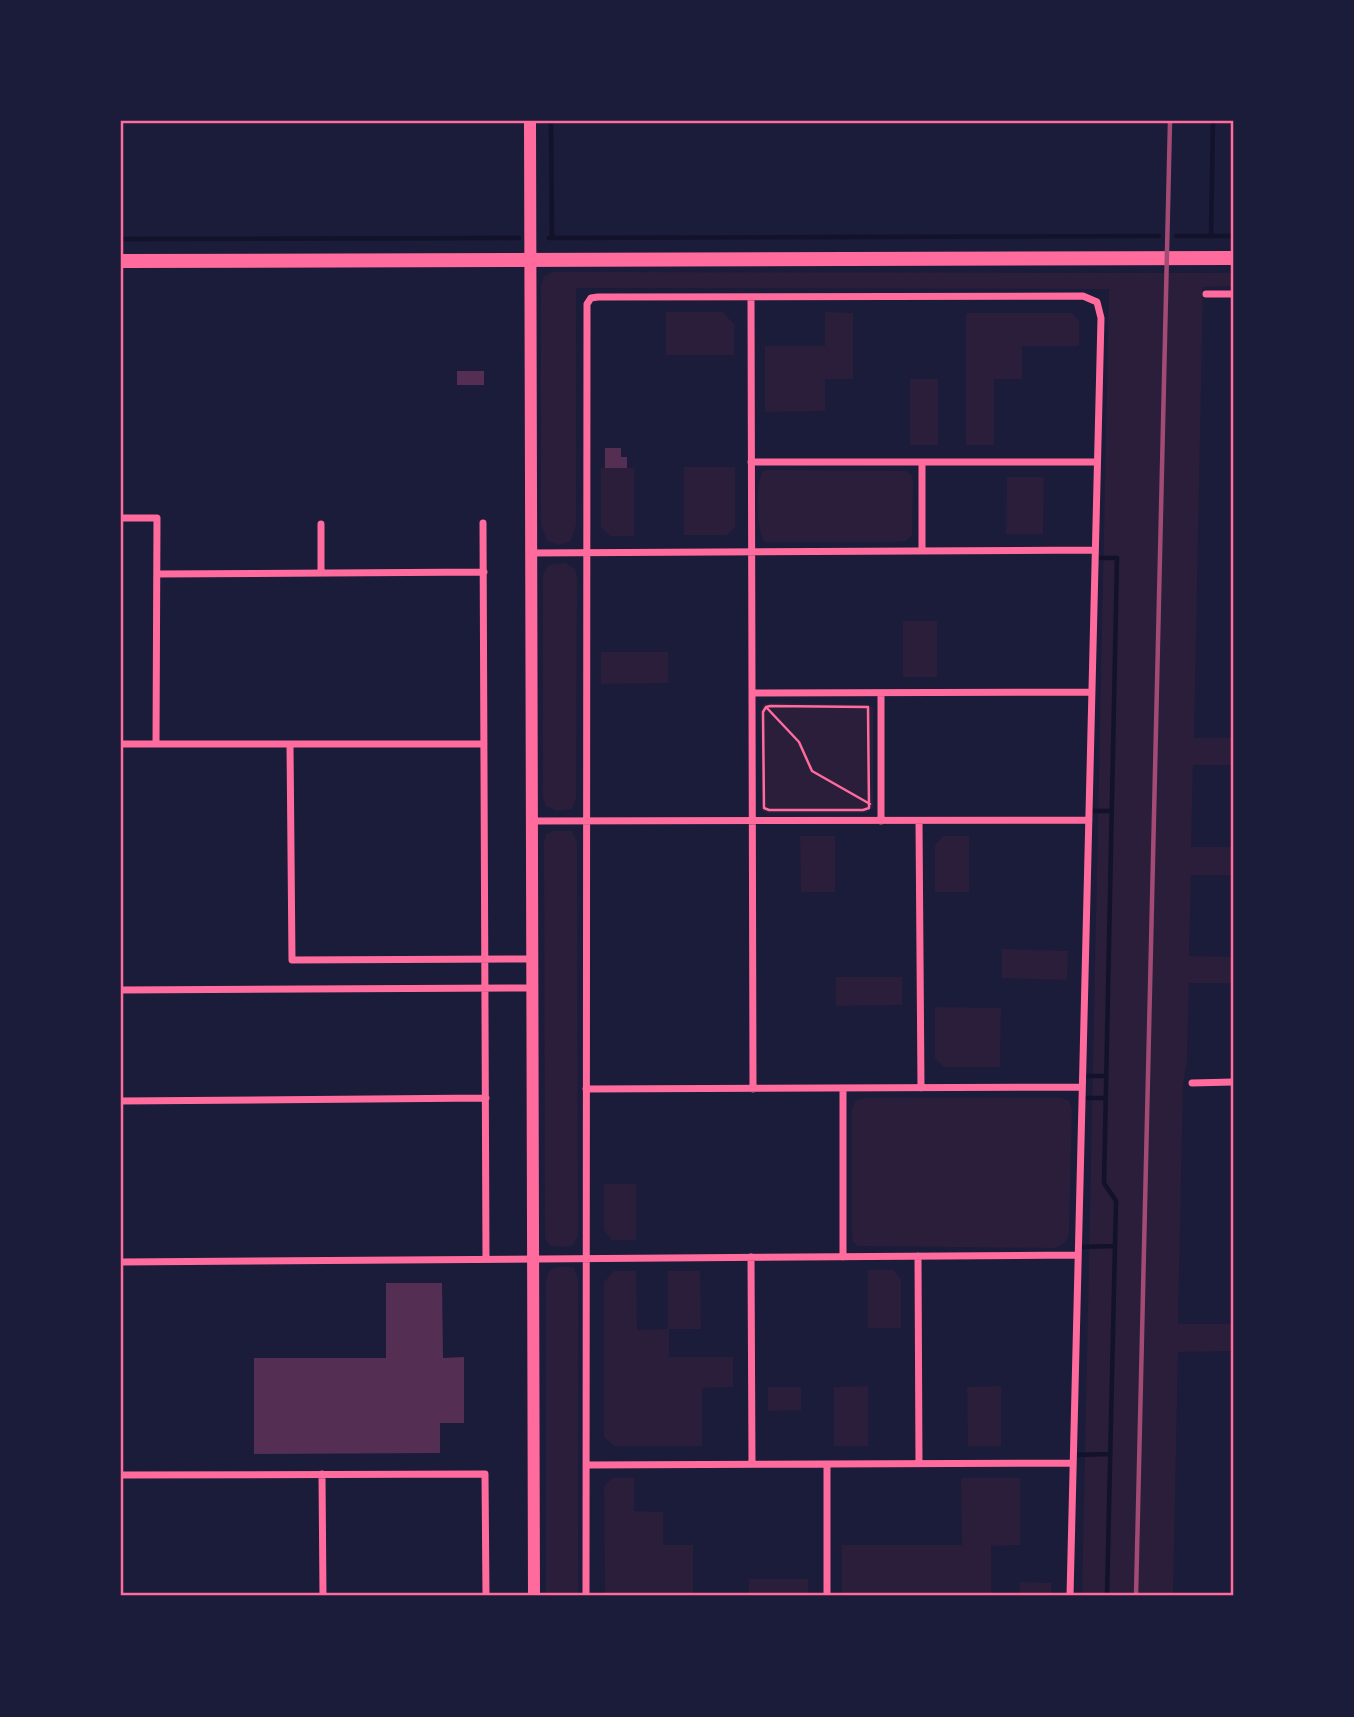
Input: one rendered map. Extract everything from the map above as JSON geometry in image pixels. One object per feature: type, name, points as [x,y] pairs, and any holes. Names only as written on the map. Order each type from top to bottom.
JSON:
[{"type":"main road","points":[[530,121],[534,1596]]},
{"type":"main road","points":[[121,261],[1233,258]]},
{"type":"street","points":[[1206,294],[1233,294]]},
{"type":"street","points":[[586,1596],[585,310],[588,301],[598,297],[1083,296],[1097,302],[1101,318],[1070,1596]]},
{"type":"street","points":[[751,297],[753,1089]]},
{"type":"street","points":[[751,462],[1097,461]]},
{"type":"street","points":[[922,462],[922,551]]},
{"type":"street","points":[[121,518],[158,518],[156,744]]},
{"type":"street","points":[[483,523],[486,1259]]},
{"type":"street","points":[[321,524],[321,573]]},
{"type":"street","points":[[531,553],[1096,550]]},
{"type":"street","points":[[157,573],[484,572]]},
{"type":"street","points":[[752,694],[1092,692]]},
{"type":"street","points":[[881,693],[881,821]]},
{"type":"street","points":[[121,744],[484,744]]},
{"type":"street","points":[[290,744],[292,960],[532,960]]},
{"type":"street","points":[[532,821],[1089,820]]},
{"type":"street","points":[[919,821],[921,1088]]},
{"type":"street","points":[[121,990],[533,988]]},
{"type":"street","points":[[1192,1083],[1233,1082]]},
{"type":"street","points":[[586,1089],[1082,1087]]},
{"type":"street","points":[[843,1088],[843,1257]]},
{"type":"street","points":[[121,1101],[485,1098]]},
{"type":"street","points":[[121,1262],[1078,1255]]},
{"type":"street","points":[[918,1256],[919,1464]]},
{"type":"street","points":[[751,1258],[752,1464]]},
{"type":"street","points":[[586,1465],[1073,1463]]},
{"type":"street","points":[[827,1464],[827,1596]]},
{"type":"street","points":[[322,1474],[323,1596]]},
{"type":"street","points":[[121,1475],[485,1474],[486,1596]]},
{"type":"path","points":[[766,707],[799,742],[812,771],[870,804]]},
{"type":"path","points":[[766,707],[868,707],[869,808],[764,808],[763,712],[766,707]]},
{"type":"shaded area","points":[[553,272],[1233,273],[1233,286],[1203,287],[1194,738],[1233,738],[1233,765],[1193,765],[1191,847],[1233,847],[1233,875],[1191,875],[1189,956],[1233,957],[1233,983],[1189,983],[1187,1059],[1183,1086],[1178,1324],[1233,1324],[1233,1351],[1178,1352],[1173,1596],[1082,1596],[1109,289],[576,288],[576,525],[571,541],[559,545],[547,541],[541,525],[541,285],[544,276]]},
{"type":"shaded area","points":[[666,312],[723,312],[734,324],[734,355],[666,355]]},
{"type":"shaded area","points":[[825,312],[853,313],[853,379],[825,379],[825,411],[765,412],[765,346],[825,346]]},
{"type":"shaded area","points":[[966,313],[1072,313],[1079,321],[1079,346],[1022,346],[1022,379],[994,379],[994,445],[966,445]]},
{"type":"shaded area","points":[[910,379],[938,379],[938,445],[910,445]]},
{"type":"shaded area","points":[[684,467],[735,467],[735,527],[727,535],[684,535]]},
{"type":"shaded area","points":[[601,468],[634,468],[634,536],[610,536],[601,527]]},
{"type":"shaded area","points":[[763,471],[906,471],[912,476],[913,484],[912,536],[906,541],[897,542],[765,542],[758,518],[758,495],[760,477]]},
{"type":"shaded area","points":[[1007,477],[1044,477],[1043,534],[1006,534]]},
{"type":"shaded area","points":[[565,563],[575,569],[577,577],[576,799],[572,809],[556,811],[546,806],[543,797],[543,575],[548,565]]},
{"type":"shaded area","points":[[903,621],[937,621],[937,677],[903,677]]},
{"type":"shaded area","points":[[601,652],[668,652],[668,683],[601,684]]},
{"type":"shaded area","points":[[763,704],[870,705],[873,709],[873,807],[867,813],[762,811],[760,711]]},
{"type":"shaded area","points":[[553,831],[572,831],[577,842],[578,1236],[573,1245],[567,1247],[550,1246],[545,1238],[544,843],[546,834]]},
{"type":"shaded area","points":[[800,836],[835,836],[835,892],[801,892]]},
{"type":"shaded area","points":[[943,836],[969,836],[969,892],[935,892],[935,845]]},
{"type":"shaded area","points":[[1002,949],[1068,951],[1067,980],[1002,978]]},
{"type":"shaded area","points":[[836,977],[902,977],[902,1005],[836,1006]]},
{"type":"shaded area","points":[[935,1007],[1001,1008],[1000,1067],[944,1067],[935,1058]]},
{"type":"shaded area","points":[[864,1098],[1061,1098],[1069,1101],[1072,1109],[1069,1233],[1065,1241],[1053,1248],[858,1246],[853,1242],[852,1236],[852,1110],[855,1101]]},
{"type":"shaded area","points":[[604,1184],[636,1184],[636,1240],[612,1240],[604,1230]]},
{"type":"shaded area","points":[[553,1268],[574,1268],[578,1279],[578,1596],[546,1596],[546,1280]]},
{"type":"shaded area","points":[[868,1270],[893,1270],[901,1279],[901,1328],[868,1328]]},
{"type":"shaded area","points":[[614,1271],[636,1271],[637,1330],[668,1329],[668,1271],[700,1271],[701,1329],[669,1329],[669,1357],[733,1357],[733,1387],[702,1388],[702,1446],[614,1446],[604,1437],[604,1282]]},
{"type":"shaded area","points":[[868,1386],[868,1446],[834,1446],[834,1387]]},
{"type":"shaded area","points":[[1001,1386],[1001,1446],[968,1446],[967,1387]]},
{"type":"shaded area","points":[[768,1387],[801,1387],[801,1410],[768,1411]]},
{"type":"shaded area","points":[[612,1478],[634,1478],[634,1511],[663,1512],[663,1545],[693,1545],[693,1596],[605,1596],[604,1486]]},
{"type":"shaded area","points":[[961,1478],[1020,1478],[1020,1545],[991,1546],[991,1596],[842,1596],[842,1545],[962,1545]]},
{"type":"shaded area","points":[[749,1579],[808,1579],[808,1596],[749,1596]]},
{"type":"shaded area","points":[[1020,1582],[1051,1583],[1051,1596],[1020,1596]]},
{"type":"building","points":[[457,371],[484,371],[484,385],[457,385]]},
{"type":"building","points":[[605,448],[621,448],[621,457],[627,457],[627,468],[605,468]]},
{"type":"building","points":[[386,1283],[442,1283],[443,1358],[464,1357],[464,1423],[440,1423],[440,1453],[254,1454],[254,1358],[386,1358]]},
{"type":"waterway","points":[[551,121],[552,238]]},
{"type":"waterway","points":[[1211,236],[1213,121]]},
{"type":"waterway","points":[[549,238],[1159,236]]},
{"type":"waterway","points":[[1176,236],[1233,236]]},
{"type":"waterway","points":[[121,239],[519,238]]},
{"type":"waterway","points":[[1095,558],[1117,558],[1104,1183],[1116,1201],[1107,1596]]},
{"type":"waterway","points":[[1090,811],[1112,811]]},
{"type":"waterway","points":[[1083,1076],[1106,1076]]},
{"type":"waterway","points":[[1082,1098],[1106,1098]]},
{"type":"waterway","points":[[1079,1247],[1115,1246]]},
{"type":"waterway","points":[[1074,1455],[1110,1454]]},
{"type":"railway","points":[[1136,1596],[1170,121]]}]
